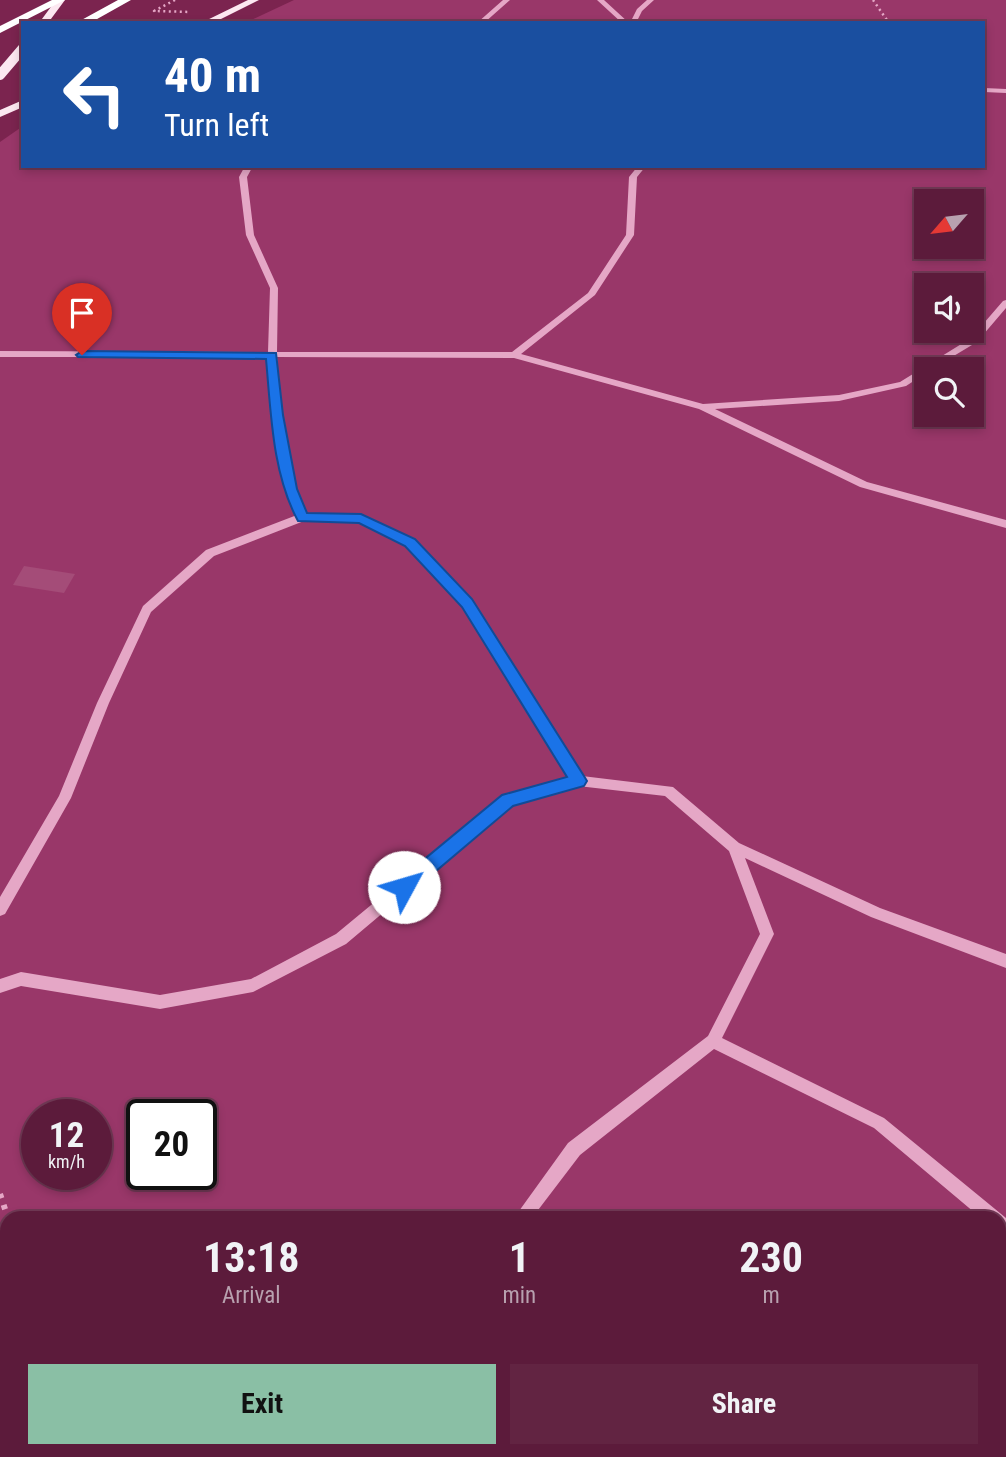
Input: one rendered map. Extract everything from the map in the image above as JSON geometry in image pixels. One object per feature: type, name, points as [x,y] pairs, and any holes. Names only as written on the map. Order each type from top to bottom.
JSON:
[{"type":"highway","points":[[0,30],[60,0]]},
{"type":"highway","points":[[84,21],[126,0]]},
{"type":"highway","points":[[0,68],[21,56]]},
{"type":"main road","points":[[44,21],[60,0]]},
{"type":"main road","points":[[209,21],[255,0]]},
{"type":"main road","points":[[0,75],[21,50]]},
{"type":"main road","points":[[0,114],[21,104]]},
{"type":"lane","points":[[482,21],[507,0]]},
{"type":"lane","points":[[600,0],[624,21]]},
{"type":"lane","points":[[634,21],[639,10],[651,0]]},
{"type":"lane","points":[[985,90],[1006,91]]},
{"type":"lane","points":[[248,168],[243,177],[250,235],[274,288],[272,355],[277,415],[290,489],[303,517]]},
{"type":"lane","points":[[514,355],[591,295],[630,235],[633,177],[640,168]]},
{"type":"lane","points":[[946,357],[974,340],[1006,303]]},
{"type":"lane","points":[[0,354],[514,355],[702,407],[864,485],[1006,524]]},
{"type":"lane","points":[[702,407],[839,398],[903,384],[914,377]]},
{"type":"lane","points":[[0,910],[65,798],[103,703],[147,609],[210,553],[303,517],[361,518],[410,542],[467,603],[578,781]]},
{"type":"lane","points":[[0,986],[22,979],[160,1002],[253,985],[341,939],[508,800],[578,781],[667,791],[734,847],[876,913],[1006,961]]},
{"type":"lane","points":[[527,1211],[575,1149],[713,1041],[767,934],[734,847]]},
{"type":"lane","points":[[713,1041],[879,1123],[986,1211]]},
{"type":"path","points":[[175,0],[155,11],[200,12]]},
{"type":"path","points":[[873,0],[888,21]]},
{"type":"path","points":[[0,1194],[6,1211]]},
{"type":"shaded area","points":[[294,0],[1006,0],[1006,1211],[0,1211],[0,142],[21,127],[21,168],[985,168],[985,21],[249,21]]},
{"type":"building","points":[[24,566],[75,574],[64,593],[13,585]]},
{"type":"route","points":[[82,355],[272,355],[277,415],[290,489],[303,517],[361,518],[410,542],[467,603],[578,781],[508,800],[404,887]]}]
